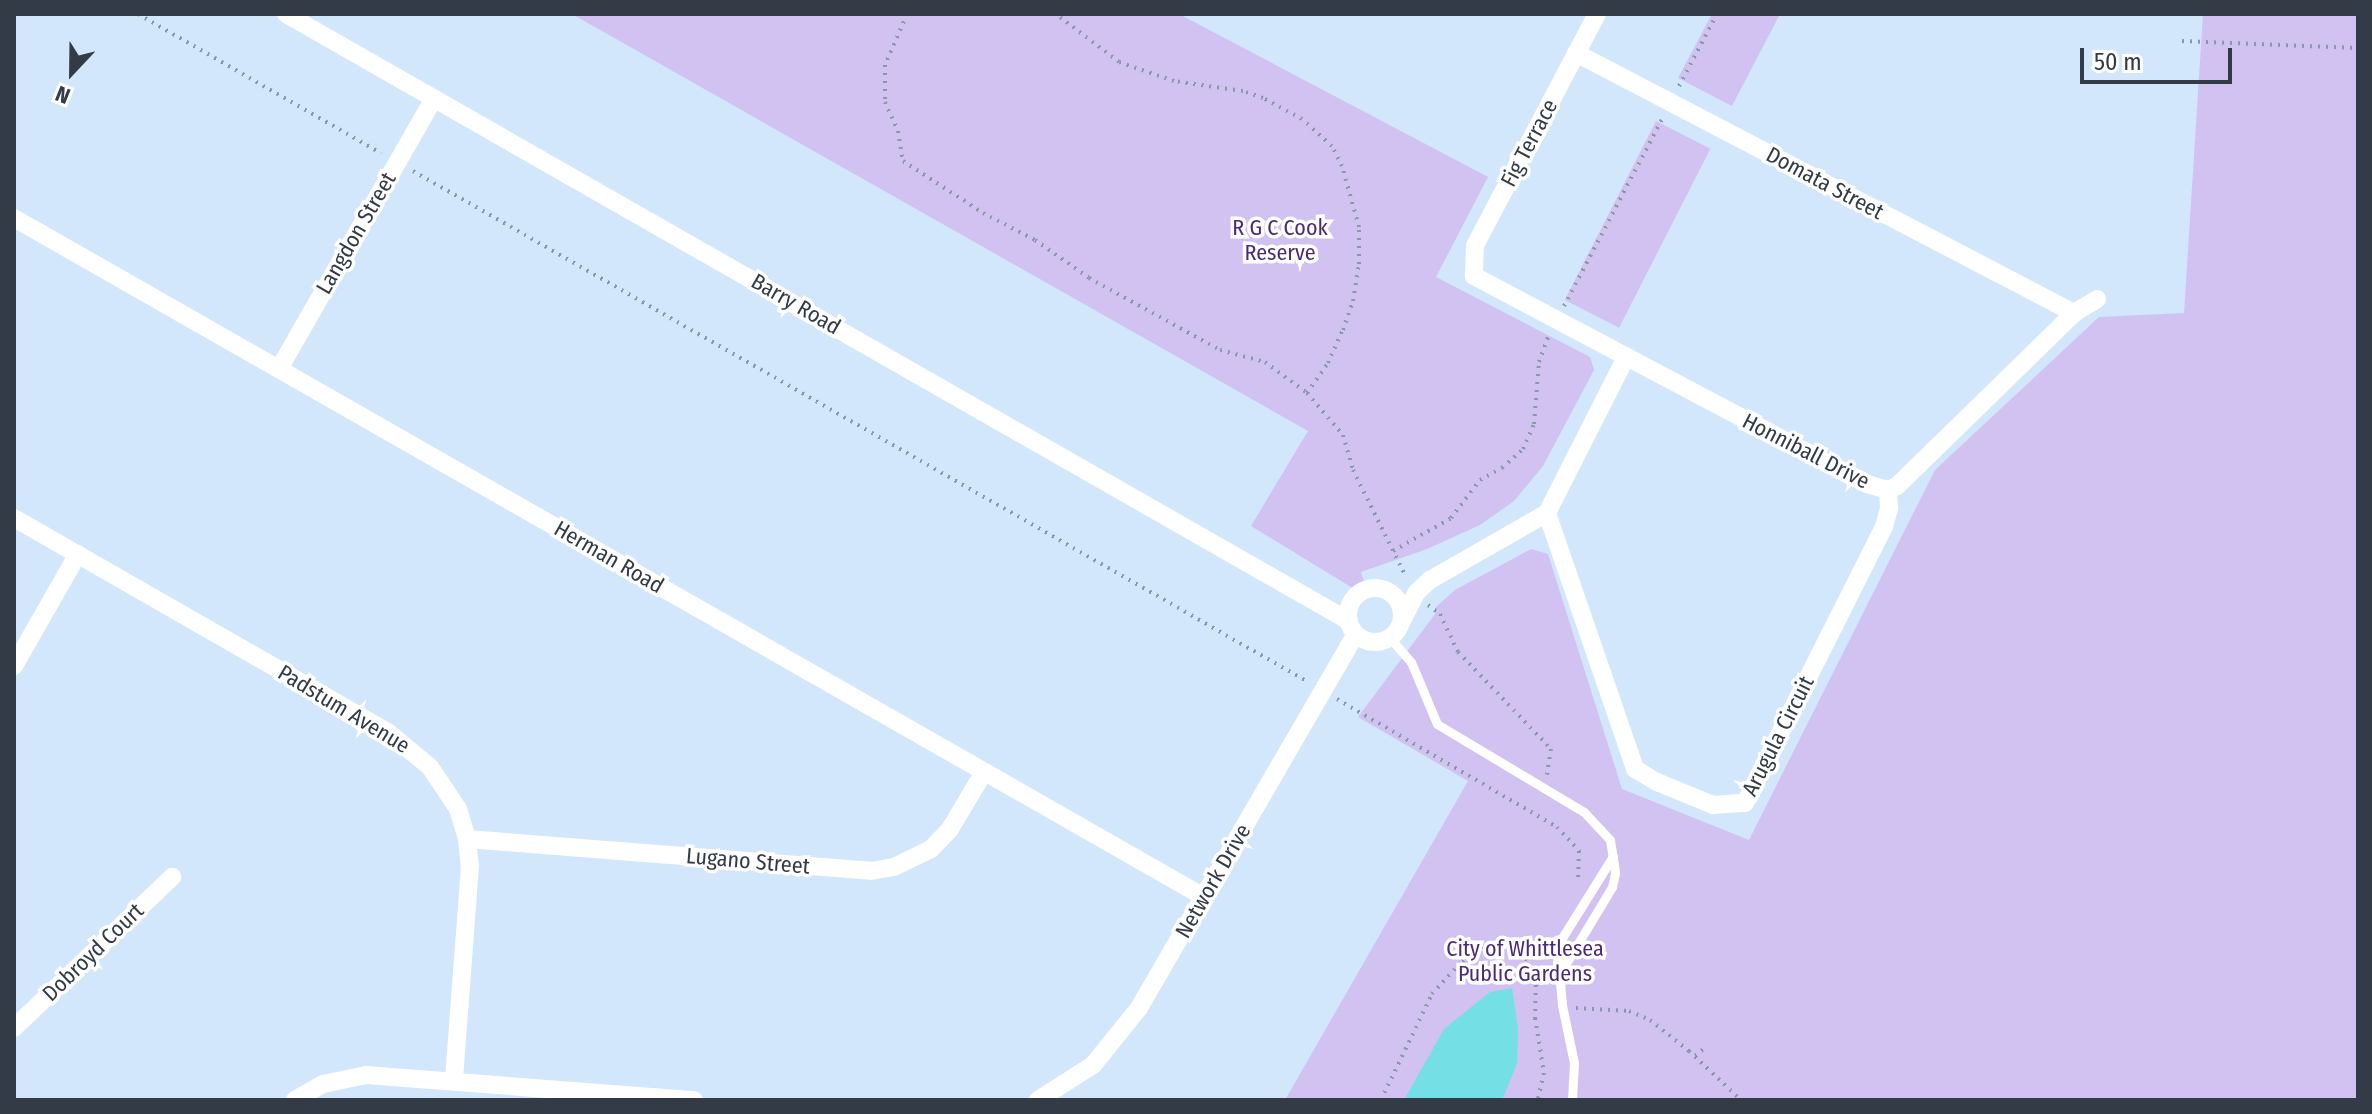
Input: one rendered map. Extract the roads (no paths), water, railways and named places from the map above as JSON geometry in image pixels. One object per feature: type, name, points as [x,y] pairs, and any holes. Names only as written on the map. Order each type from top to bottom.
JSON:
[{"type":"street","name":"Barry Road","points":[[286,14],[1305,593],[1352,627]]},
{"type":"street","name":"Fig Terrace","points":[[1474,276],[1475,245],[1597,14]]},
{"type":"street","name":"Domata Street","points":[[1576,53],[2074,313]]},
{"type":"street","name":"Langdon Street","points":[[279,369],[434,98]]},
{"type":"street","name":"Herman Road","points":[[14,218],[1204,897]]},
{"type":"street","name":"Honniball Drive","points":[[1474,276],[1867,484],[1888,490],[1897,486],[2074,313],[2097,299]]},
{"type":"street","points":[[1412,590],[1403,619],[1390,638],[1368,642],[1352,627],[1349,605],[1355,595],[1376,587],[1412,590],[1547,513],[1626,357]]},
{"type":"street","name":"Arugula Circuit","points":[[1547,513],[1635,769],[1657,782],[1713,805],[1745,803],[1884,527],[1889,508],[1888,490]]},
{"type":"street","name":"Padstum Avenue","points":[[14,518],[413,750],[445,787],[458,809],[467,839],[469,890],[454,1081]]},
{"type":"street","points":[[14,666],[78,554]]},
{"type":"street","points":[[1376,587],[1397,597],[1403,619]]},
{"type":"street","name":"Barry Road","points":[[1305,593],[1355,595]]},
{"type":"street","name":"Network Drive","points":[[1038,1100],[1093,1065],[1115,1042],[1139,1008],[1323,690],[1352,627]]},
{"type":"street","name":"Lugano Street","points":[[467,839],[871,871],[894,867],[931,849],[950,829],[984,772]]},
{"type":"street","name":"Dobroyd Court","points":[[14,1028],[172,877]]},
{"type":"street","points":[[295,1100],[323,1084],[366,1075],[694,1100]]},
{"type":"lane","points":[[1390,638],[1411,662],[1437,724],[1584,812],[1610,840],[1615,873],[1612,887],[1564,961],[1559,975]]},
{"type":"lane","points":[[1572,1100],[1574,1063],[1556,954],[1560,935],[1613,856]]},
{"type":"park label","name":"R G C Cook Reserve","points":[[1280,240]]},
{"type":"park label","name":"City of Whittlesea Public Gardens","points":[[1525,960]]}]
